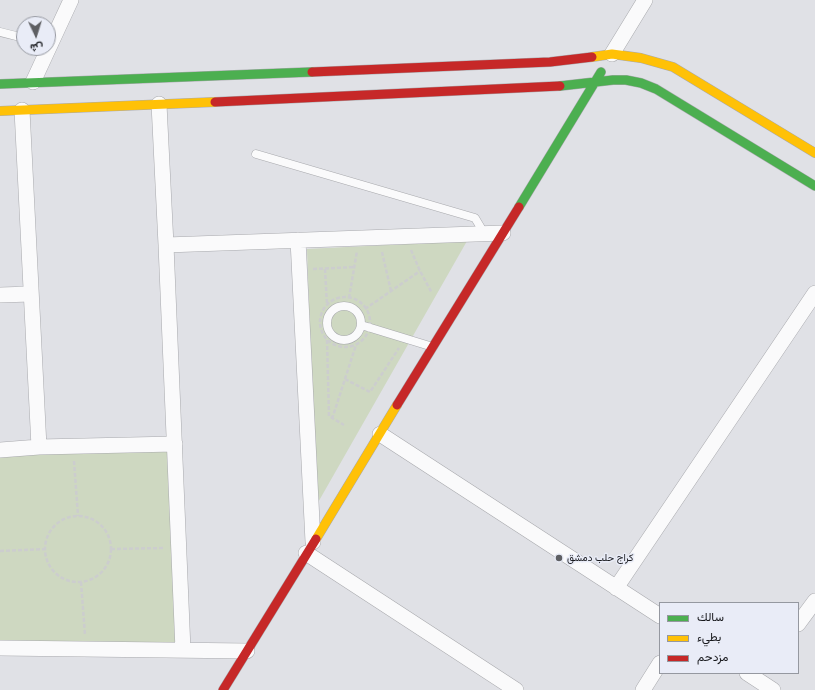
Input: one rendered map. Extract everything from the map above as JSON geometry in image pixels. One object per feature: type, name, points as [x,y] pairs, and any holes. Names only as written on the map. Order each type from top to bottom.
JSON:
[{"type":"street","points":[[56,31],[71,0]]},
{"type":"street","points":[[223,690],[645,0]]},
{"type":"street","points":[[0,84],[550,62],[612,54],[641,58],[673,67],[815,152]]},
{"type":"street","points":[[33,82],[44,56]]},
{"type":"street","points":[[0,111],[549,87],[626,80],[641,82],[656,89],[815,186]]},
{"type":"street","points":[[159,104],[183,650]]},
{"type":"street","points":[[22,110],[39,447]]},
{"type":"street","points":[[166,245],[503,232]]},
{"type":"street","points":[[298,240],[310,548]]},
{"type":"street","points":[[616,588],[815,293]]},
{"type":"street","points":[[0,295],[31,294]]},
{"type":"street","points":[[380,434],[659,615]]},
{"type":"street","points":[[0,450],[39,447],[175,444]]},
{"type":"street","points":[[310,548],[516,690]]},
{"type":"street","points":[[799,623],[815,600]]},
{"type":"street","points":[[0,648],[247,651]]},
{"type":"street","points":[[643,690],[659,665]]},
{"type":"street","points":[[756,675],[773,690]]},
{"type":"lane","points":[[0,32],[16,36]]},
{"type":"lane","points":[[256,154],[475,218],[484,233]]},
{"type":"lane","points":[[344,306],[349,307],[358,314],[361,325],[356,335],[346,340],[340,339],[331,334],[327,324],[330,314],[334,310],[344,306]]},
{"type":"lane","points":[[361,325],[433,347]]},
{"type":"path","points":[[382,248],[391,291]]},
{"type":"path","points":[[411,249],[420,271],[432,293]]},
{"type":"path","points":[[350,298],[358,250],[364,250]]},
{"type":"path","points":[[308,269],[355,267]]},
{"type":"path","points":[[325,269],[328,305]]},
{"type":"path","points":[[365,309],[420,271]]},
{"type":"path","points":[[341,298],[350,298],[357,301],[365,309],[370,320],[366,335],[356,344],[345,347],[337,346],[327,339],[321,328],[320,320],[328,305],[334,300],[341,298]]},
{"type":"path","points":[[327,339],[329,416],[344,425]]},
{"type":"path","points":[[332,419],[356,344]]},
{"type":"path","points":[[345,379],[370,392],[399,348]]},
{"type":"path","points":[[73,446],[78,516]]},
{"type":"path","points":[[78,516],[97,522],[105,529],[110,539],[111,549],[110,558],[106,567],[99,575],[91,580],[81,582],[63,579],[56,574],[50,567],[46,558],[45,549],[51,530],[58,522],[78,516]]},
{"type":"path","points":[[111,549],[179,547]]},
{"type":"path","points":[[0,551],[45,549]]},
{"type":"path","points":[[81,582],[86,649]]},
{"type":"green space","points":[[467,241],[316,506],[307,249]]},
{"type":"green space","points":[[175,444],[183,650],[0,648],[0,450]]},
{"type":"traffic: fast","points":[[0,84],[312,72]]},
{"type":"traffic: fast","points":[[519,207],[601,72]]},
{"type":"traffic: fast","points":[[560,86],[613,80],[626,80],[641,83],[656,89],[815,186]]},
{"type":"traffic: slow","points":[[592,57],[612,54],[641,58],[673,67],[815,153]]},
{"type":"traffic: slow","points":[[0,111],[215,102]]},
{"type":"traffic: slow","points":[[316,539],[397,405]]},
{"type":"traffic: jam","points":[[312,72],[550,62],[592,57]]},
{"type":"traffic: jam","points":[[215,102],[560,86]]},
{"type":"traffic: jam","points":[[397,405],[519,207]]},
{"type":"traffic: jam","points":[[223,690],[316,539]]},
{"type":"place","name":"كراج حلب دمشق","points":[[559,558]]}]
